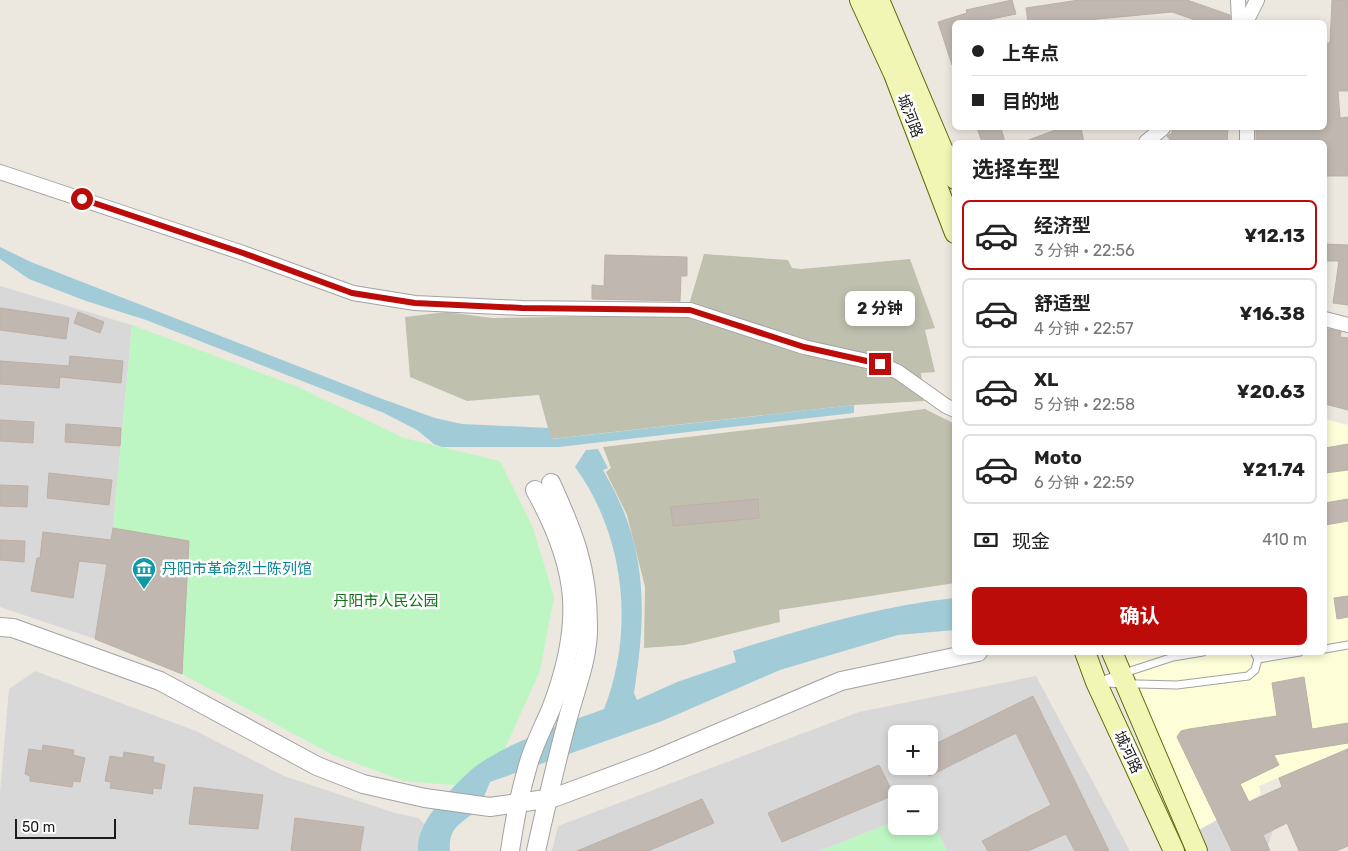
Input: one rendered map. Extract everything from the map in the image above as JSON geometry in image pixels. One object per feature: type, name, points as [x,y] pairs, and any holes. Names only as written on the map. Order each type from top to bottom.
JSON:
[{"type":"main road","name":"城河路","points":[[860,0],[894,74],[952,226]]},
{"type":"main road","name":"城河路","points":[[879,0],[952,172]]},
{"type":"main road","name":"城河路","points":[[1085,655],[1174,851]]},
{"type":"main road","name":"城河路","points":[[1113,655],[1197,851]]},
{"type":"street","points":[[1238,0],[1239,20]]},
{"type":"street","points":[[1247,20],[1257,0]]},
{"type":"street","points":[[1148,140],[1161,130]]},
{"type":"street","points":[[0,172],[243,253],[352,293],[434,304],[522,308],[690,310],[804,347],[880,364],[898,372],[952,409]]},
{"type":"street","points":[[1327,320],[1348,325]]},
{"type":"street","points":[[510,851],[526,772],[568,658],[573,625],[572,589],[560,540],[543,486],[574,534],[583,567],[588,627],[583,664],[557,760],[536,851]]},
{"type":"street","points":[[0,631],[12,628],[160,680],[317,766],[364,784],[435,799],[490,807],[548,799],[652,762],[841,680],[963,655]]},
{"type":"lane","points":[[1327,649],[1348,645]]},
{"type":"lane","points":[[1123,679],[1173,657],[1185,655]]},
{"type":"lane","points":[[1096,682],[1123,679],[1177,685],[1248,676],[1254,670],[1256,656]]},
{"type":"shaded area","points":[[704,254],[788,260],[792,268],[801,269],[910,259],[935,328],[925,330],[935,372],[921,373],[924,401],[854,405],[551,439],[539,395],[467,401],[410,377],[405,317],[446,312],[492,318],[686,315]]},
{"type":"shaded area","points":[[0,286],[132,325],[113,528],[95,639],[0,607]]},
{"type":"shaded area","points":[[925,409],[952,422],[952,583],[779,610],[780,622],[685,645],[644,648],[645,587],[627,515],[606,472],[611,468],[603,447]]},
{"type":"shaded area","points":[[1327,420],[1348,425],[1348,748],[1259,786],[1261,794],[1197,831],[1125,655],[1327,655]]},
{"type":"shaded area","points":[[35,671],[196,731],[284,776],[395,813],[419,818],[425,825],[418,851],[0,851],[0,792],[9,689]]},
{"type":"shaded area","points":[[1036,676],[1130,851],[947,851],[938,832],[938,785],[888,785],[888,824],[820,851],[552,851],[558,826],[859,712]]},
{"type":"shaded area","points":[[1269,792],[1279,813],[1266,851],[1207,851],[1197,831]]},
{"type":"green space","name":"丹阳市人民公园","points":[[132,325],[296,386],[404,438],[500,461],[532,525],[554,597],[540,671],[487,788],[404,781],[333,755],[182,674],[189,541],[113,528]]},
{"type":"green space","points":[[888,824],[888,835],[938,835],[938,832],[947,851],[820,851]]},
{"type":"water","points":[[0,247],[31,262],[377,397],[435,418],[462,424],[549,428],[552,439],[854,405],[854,413],[559,447],[442,447],[434,444],[417,430],[384,413],[146,320],[86,301],[29,279],[0,259]]},
{"type":"water","points":[[598,449],[608,468],[603,470],[618,498],[629,525],[636,552],[642,606],[641,634],[634,693],[637,700],[677,682],[736,662],[733,651],[871,612],[952,598],[952,630],[898,635],[780,670],[662,721],[490,782],[476,811],[453,831],[450,851],[418,851],[419,837],[428,817],[449,792],[484,760],[517,743],[604,709],[614,679],[620,648],[622,616],[620,584],[614,553],[605,523],[592,494],[575,467],[586,450]]},
{"type":"building","points":[[1012,0],[1016,14],[987,20],[952,20],[952,65],[938,22],[967,13],[966,10]]},
{"type":"building","points":[[1079,0],[1187,0],[1230,15],[1230,20],[1195,20],[1172,12],[1087,20],[1028,20],[1026,8]]},
{"type":"building","points":[[1332,0],[1348,0],[1348,91],[1338,91],[1340,118],[1348,117],[1348,176],[1327,176],[1327,140],[1256,140],[1256,130],[1327,130],[1327,43],[1330,43]]},
{"type":"building","points":[[978,130],[1002,130],[1004,140],[981,140]]},
{"type":"building","points":[[1056,130],[1081,130],[1084,140],[1028,140]]},
{"type":"building","points":[[1172,130],[1228,130],[1227,140],[1170,140],[1167,136],[1172,133]]},
{"type":"building","points":[[1327,244],[1348,245],[1348,305],[1333,303],[1339,261],[1327,261]]},
{"type":"building","points":[[605,255],[687,257],[687,276],[681,276],[680,301],[592,299],[592,285],[604,286]]},
{"type":"building","points":[[0,308],[69,318],[66,339],[0,330]]},
{"type":"building","points":[[78,312],[104,322],[100,333],[74,323]]},
{"type":"building","points":[[1327,328],[1341,332],[1340,337],[1348,338],[1348,410],[1327,405]]},
{"type":"building","points":[[70,356],[123,361],[121,383],[60,377],[59,388],[0,384],[0,361],[69,366]]},
{"type":"building","points":[[0,420],[34,422],[33,443],[0,441]]},
{"type":"building","points":[[66,424],[121,428],[120,446],[65,442]]},
{"type":"building","points":[[1348,444],[1348,470],[1327,473],[1327,448]]},
{"type":"building","points":[[49,473],[112,480],[109,505],[47,498]]},
{"type":"building","points":[[0,485],[28,486],[27,507],[0,506]]},
{"type":"building","points":[[758,499],[759,518],[673,526],[671,507]]},
{"type":"building","points":[[1348,499],[1348,521],[1327,525],[1327,503]]},
{"type":"building","name":"丹阳市革命烈士陈列馆","points":[[113,528],[189,541],[182,674],[95,639],[107,564],[79,561],[73,598],[31,591],[37,558],[40,558],[43,532],[111,540]]},
{"type":"building","points":[[0,540],[25,541],[24,562],[0,560]]},
{"type":"building","points":[[1348,596],[1348,617],[1337,619],[1334,598]]},
{"type":"building","points":[[1304,677],[1312,729],[1348,723],[1348,743],[1274,755],[1279,765],[1240,784],[1249,802],[1282,787],[1279,778],[1348,749],[1348,846],[1336,851],[1299,851],[1287,823],[1263,835],[1270,851],[1232,851],[1177,737],[1181,731],[1189,729],[1277,716],[1272,683]]},
{"type":"building","points":[[1033,696],[1109,851],[1075,851],[1066,834],[1028,851],[988,851],[982,841],[1051,805],[1016,733],[938,772],[938,743]]},
{"type":"building","points":[[43,745],[74,750],[73,755],[85,758],[80,782],[73,781],[72,787],[30,781],[30,776],[25,774],[29,749],[42,751]]},
{"type":"building","points":[[124,752],[154,757],[153,762],[165,765],[161,789],[153,788],[153,794],[110,788],[111,782],[105,781],[110,756],[123,758]]},
{"type":"building","points":[[879,765],[889,785],[888,798],[782,842],[768,813]]},
{"type":"building","points":[[194,787],[263,795],[258,829],[189,824]]},
{"type":"building","points":[[702,799],[714,823],[648,851],[577,851]]},
{"type":"building","points":[[295,818],[364,827],[360,851],[291,851]]},
{"type":"place","name":"丹阳市革命烈士陈列馆","points":[[144,590]]},
{"type":"route","points":[[82,199],[243,253],[352,293],[415,303],[522,308],[690,310],[804,347],[880,364]]}]
